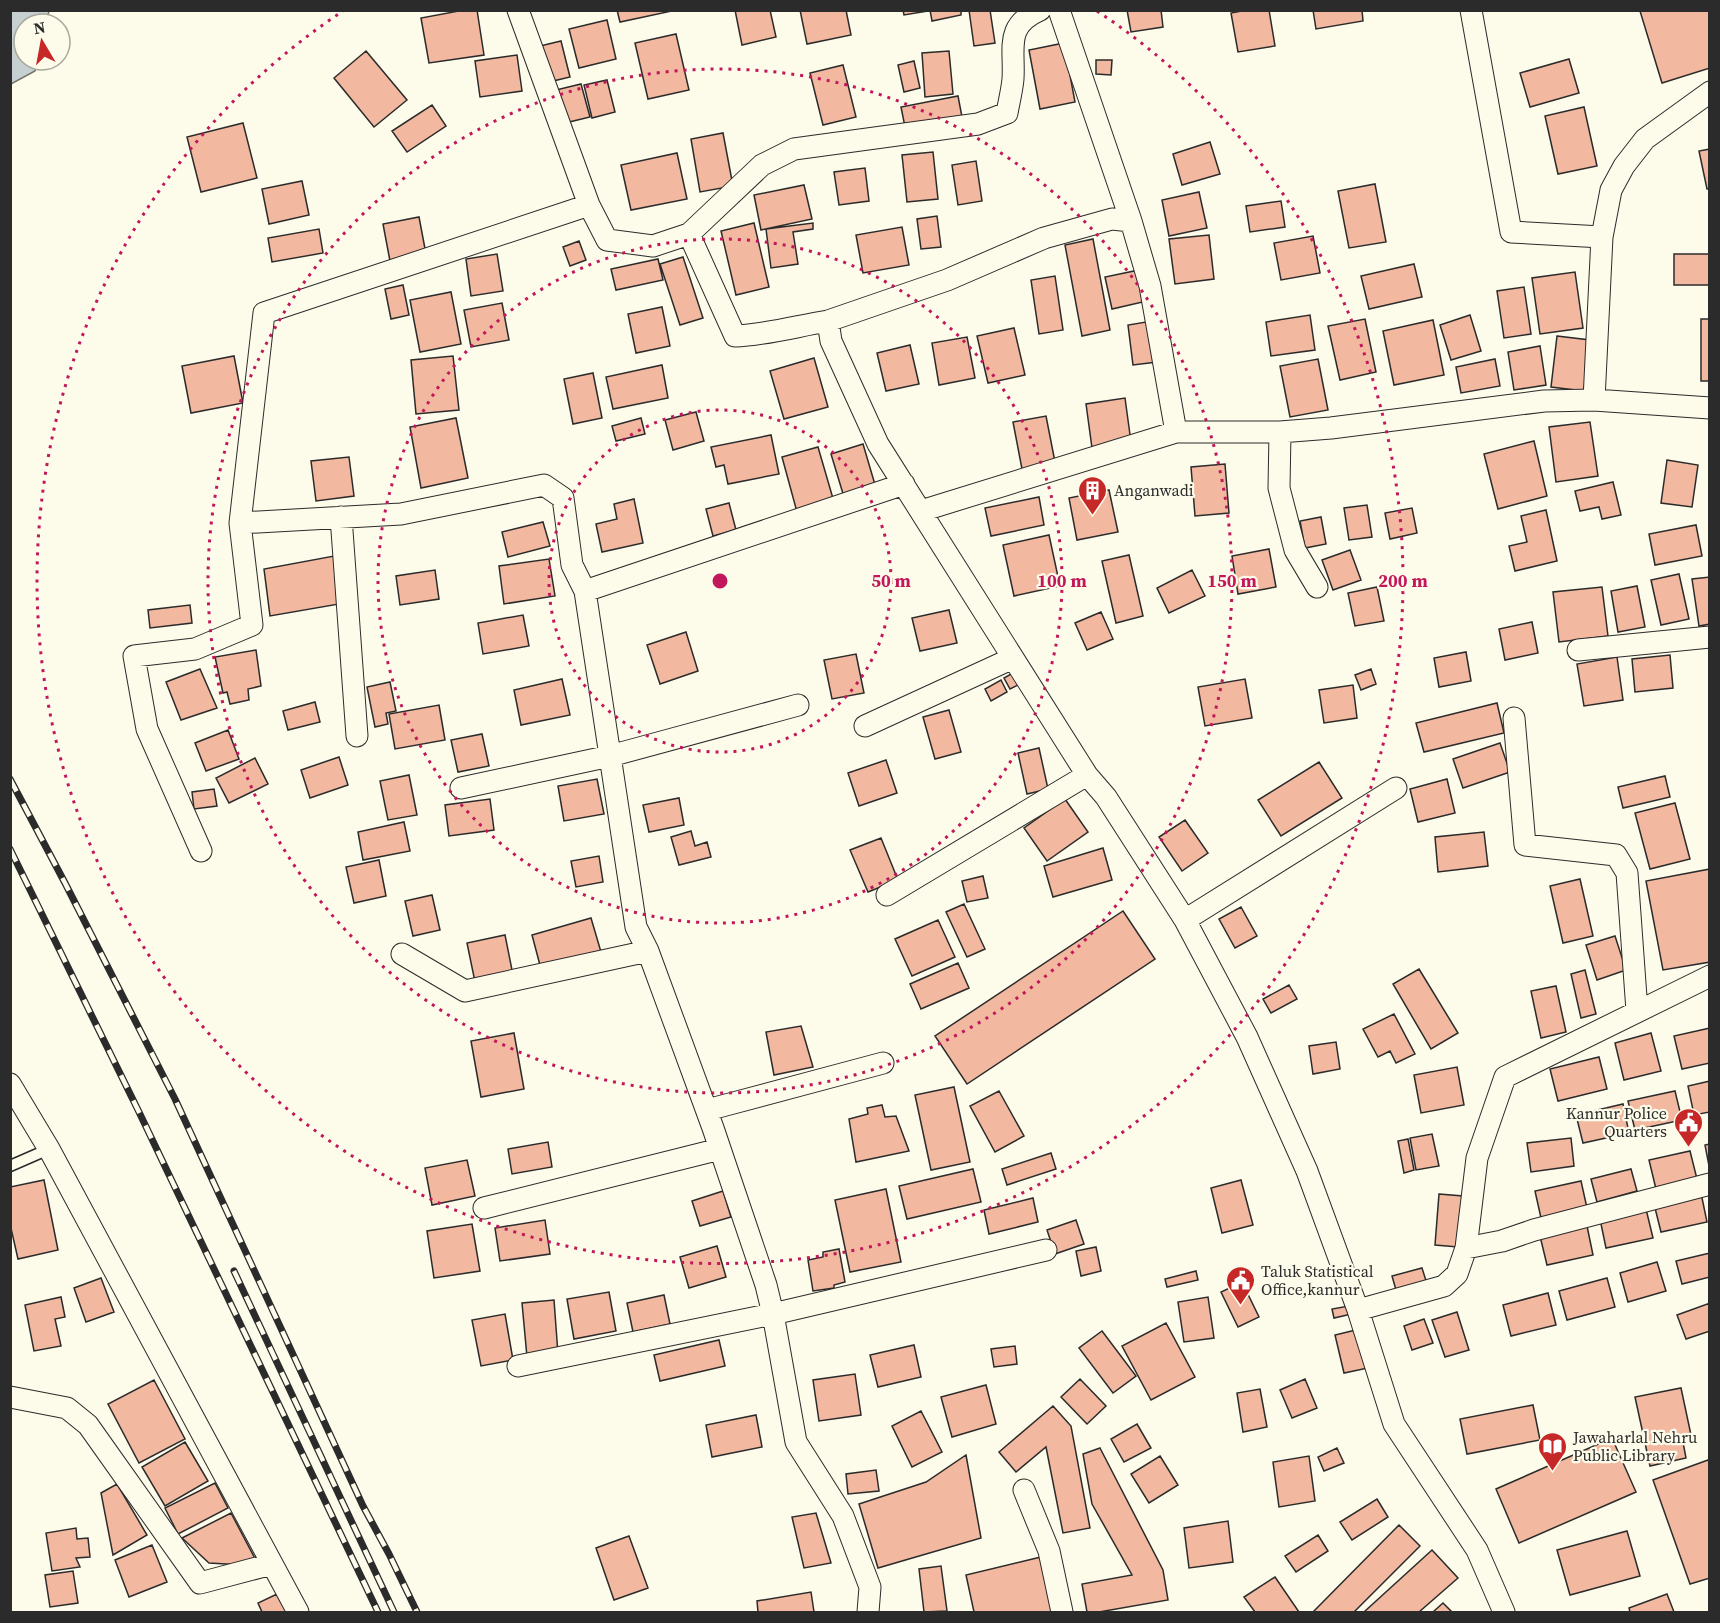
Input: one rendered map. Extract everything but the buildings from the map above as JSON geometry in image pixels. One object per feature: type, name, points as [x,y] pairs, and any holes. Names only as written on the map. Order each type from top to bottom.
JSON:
[{"type":"street","points":[[518,10],[589,205],[607,240],[653,246],[689,234],[762,165],[794,149],[978,124],[1007,112],[1013,80],[1012,40],[1019,25],[1028,16],[1040,10]]},
{"type":"street","points":[[1059,10],[1131,221],[1150,286],[1176,432]]},
{"type":"street","points":[[1471,10],[1511,232],[1602,237]]},
{"type":"street","points":[[1594,400],[1602,237],[1611,190],[1624,166],[1645,139],[1710,92]]},
{"type":"street","points":[[201,851],[147,729],[134,656],[195,649],[252,625],[240,523],[264,313],[589,205]]},
{"type":"street","points":[[689,234],[735,336],[753,335],[828,321],[947,280],[1044,238],[1112,219],[1131,221]]},
{"type":"street","points":[[828,321],[831,341],[873,434],[1087,775],[1106,797],[1185,920],[1247,1037],[1303,1161],[1358,1310],[1394,1424],[1477,1550],[1504,1612]]},
{"type":"street","points":[[921,512],[1176,432],[1280,432],[1331,428],[1544,400],[1594,400],[1710,408]]},
{"type":"street","points":[[1280,432],[1279,488],[1295,550],[1317,587]]},
{"type":"street","points":[[585,591],[904,484]]},
{"type":"street","points":[[240,523],[402,514],[544,485],[563,498],[573,565],[585,591],[636,927],[648,951],[707,1110],[766,1285],[796,1442],[843,1516],[870,1587],[868,1612]]},
{"type":"street","points":[[341,517],[357,736]]},
{"type":"street","points":[[1578,650],[1710,637]]},
{"type":"street","points":[[865,726],[1013,657]]},
{"type":"street","points":[[461,788],[610,756],[798,705]]},
{"type":"street","points":[[1514,718],[1525,845],[1616,855],[1628,873],[1637,1011]]},
{"type":"street","points":[[887,895],[1087,775]]},
{"type":"street","points":[[1185,920],[1396,788]]},
{"type":"street","points":[[402,954],[465,991],[648,951]]},
{"type":"street","points":[[1358,1310],[1444,1286],[1457,1274],[1466,1248],[1477,1158],[1505,1077],[1710,976]]},
{"type":"street","points":[[707,1110],[883,1064]]},
{"type":"street","points":[[10,1084],[49,1149],[298,1612]]},
{"type":"street","points":[[484,1208],[720,1149]]},
{"type":"street","points":[[1466,1248],[1710,1184]]},
{"type":"street","points":[[518,1366],[773,1314],[1046,1250]]},
{"type":"street","points":[[10,1397],[67,1408],[88,1425],[200,1582],[272,1564]]},
{"type":"street","points":[[1023,1490],[1049,1551],[1062,1612]]},
{"type":"lane","points":[[10,1166],[49,1149]]},
{"type":"shaded area","points":[[11,10],[49,11],[12,12],[12,72],[33,72],[11,84]]},
{"type":"railway","points":[[10,779],[175,1099],[363,1506],[417,1612]]},
{"type":"railway","points":[[10,849],[139,1112],[378,1612]]},
{"type":"railway","points":[[234,1271],[394,1612]]},
{"type":"place","name":"Anganwadi","points":[[1093,516]]},
{"type":"place","name":"Kannur Police Quarters","points":[[1688,1148]]},
{"type":"place","name":"Taluk Statistical Office,kannur","points":[[1240,1306]]},
{"type":"place","name":"Jawaharlal Nehru Public Library","points":[[1552,1472]]}]
